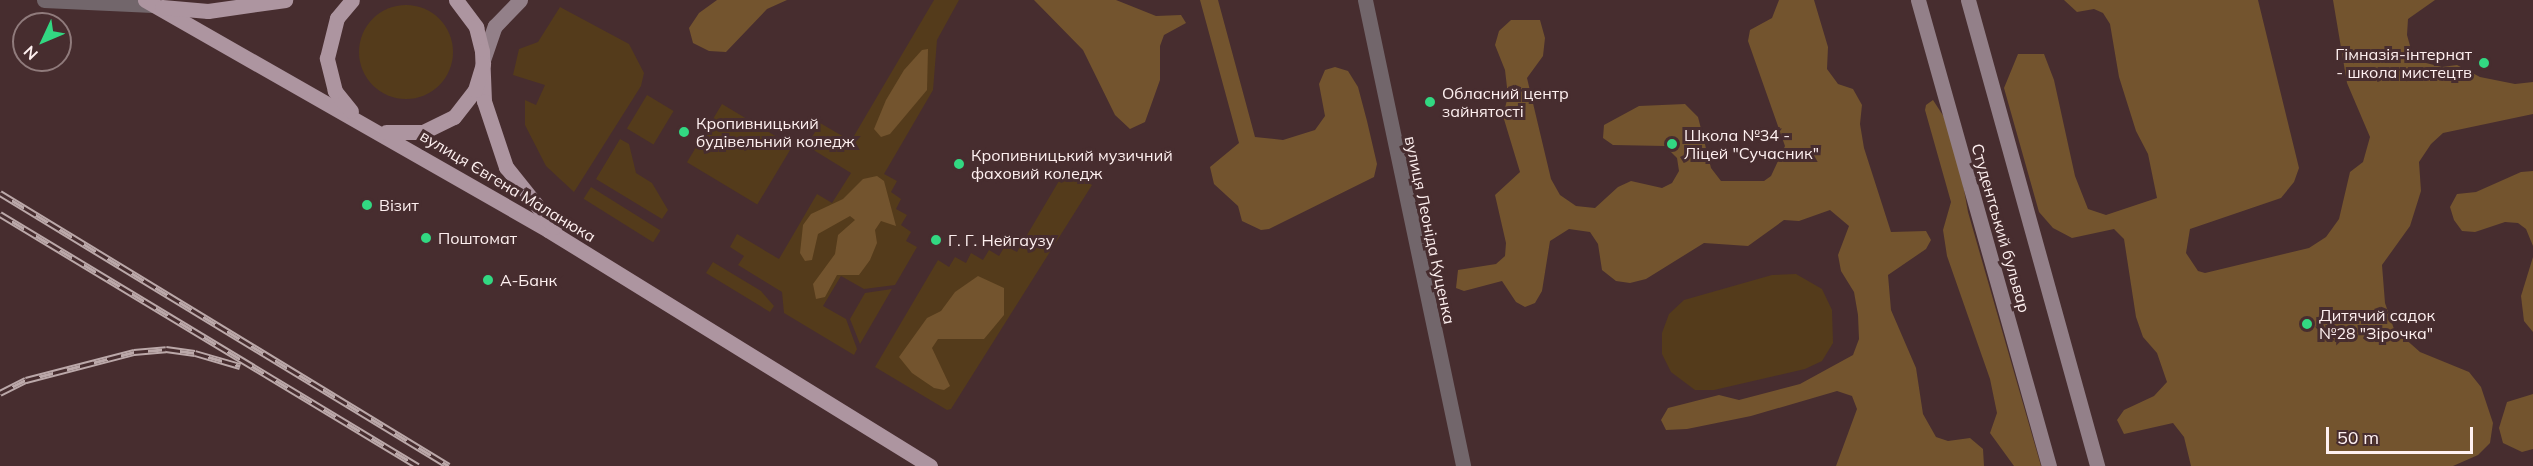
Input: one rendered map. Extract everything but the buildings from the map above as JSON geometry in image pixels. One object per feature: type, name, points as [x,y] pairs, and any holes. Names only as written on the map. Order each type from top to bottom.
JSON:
[{"type":"main road","points":[[149,3],[207,10],[285,0]]},
{"type":"main road","points":[[352,0],[338,18],[327,58],[335,91],[364,124],[406,135],[440,126],[466,104],[483,63]]},
{"type":"main road","points":[[456,0],[476,27],[483,63],[484,101],[506,167],[531,203],[566,241]]},
{"type":"main road","name":"вулиця Євгена Маланюка","points":[[149,3],[566,241],[930,466]]},
{"type":"street","name":"вулиця Євгена Маланюка","points":[[44,0],[149,3]]},
{"type":"street","points":[[483,63],[495,26],[520,0]]},
{"type":"street","name":"вулиця Леоніда Куценка","points":[[1365,0],[1463,466]]},
{"type":"street","name":"Студентський бульвар","points":[[1918,0],[2049,466]]},
{"type":"street","name":"Студентський бульвар","points":[[1968,0],[2097,466]]},
{"type":"shaded area","points":[[717,0],[787,0],[767,9],[726,52],[709,51],[693,43],[689,28],[699,13]]},
{"type":"shaded area","points":[[934,0],[959,0],[937,40],[933,90],[884,174],[897,181],[891,192],[901,199],[896,209],[907,215],[901,225],[911,232],[906,241],[917,247],[895,285],[864,289],[841,276],[823,306],[846,319],[857,349],[854,355],[784,313],[782,292],[738,265],[744,256],[730,247],[737,234],[779,259],[817,194],[832,203],[851,173],[807,146],[820,123],[851,141]]},
{"type":"shaded area","points":[[1034,0],[1116,0],[1156,16],[1181,15],[1186,23],[1164,35],[1160,46],[1160,80],[1145,122],[1130,129],[1115,115],[1083,50]]},
{"type":"shaded area","points":[[1200,0],[1218,0],[1255,137],[1283,140],[1315,130],[1325,116],[1319,84],[1325,70],[1335,67],[1348,71],[1358,87],[1367,121],[1377,164],[1374,177],[1269,229],[1261,230],[1242,221],[1238,206],[1214,184],[1210,167],[1239,143]]},
{"type":"shaded area","points":[[1779,0],[1814,0],[1828,47],[1827,69],[1838,84],[1853,89],[1862,105],[1860,124],[1864,148],[1891,232],[1926,231],[1931,240],[1926,249],[1888,275],[1891,310],[1916,368],[1923,414],[1936,437],[1948,441],[1970,438],[1983,449],[1984,466],[1836,466],[1857,409],[1852,396],[1837,391],[1751,416],[1687,429],[1666,430],[1661,420],[1668,408],[1719,395],[1739,400],[1800,384],[1853,355],[1859,339],[1858,315],[1854,292],[1841,271],[1838,255],[1849,226],[1830,210],[1799,221],[1784,220],[1748,246],[1704,243],[1646,279],[1630,283],[1616,281],[1602,270],[1598,244],[1590,232],[1569,229],[1550,241],[1542,291],[1535,303],[1525,307],[1516,302],[1502,281],[1464,291],[1456,288],[1458,270],[1496,264],[1505,256],[1506,243],[1495,195],[1520,172],[1503,116],[1508,96],[1505,70],[1495,45],[1499,31],[1511,20],[1540,20],[1545,38],[1543,56],[1527,78],[1551,179],[1560,195],[1576,206],[1595,208],[1618,187],[1631,181],[1662,188],[1672,183],[1679,171],[1677,158],[1665,146],[1613,145],[1603,138],[1604,125],[1639,106],[1685,104],[1698,117],[1711,168],[1721,181],[1764,181],[1771,176],[1785,146],[1748,41],[1750,30],[1772,18]]},
{"type":"shaded area","points":[[2064,0],[2258,0],[2299,168],[2294,182],[2281,198],[2190,229],[2186,253],[2198,271],[2205,273],[2309,248],[2326,237],[2339,219],[2350,172],[2363,162],[2370,137],[2347,83],[2333,0],[2435,0],[2408,19],[2407,35],[2414,60],[2442,67],[2457,65],[2480,77],[2515,84],[2533,82],[2533,114],[2443,133],[2431,144],[2419,162],[2421,191],[2410,226],[2382,265],[2385,303],[2394,329],[2420,352],[2469,372],[2481,387],[2493,423],[2490,443],[2478,455],[2453,466],[2191,466],[2184,437],[2173,423],[2124,434],[2117,420],[2124,410],[2154,396],[2167,382],[2157,353],[2143,337],[2136,317],[2124,239],[2114,229],[2072,238],[2053,228],[2039,212],[2004,88],[2018,54],[2044,54],[2054,80],[2075,176],[2088,209],[2106,215],[2157,198],[2148,154],[2136,131],[2119,77],[2110,24],[2103,13],[2094,9],[2077,12]]},
{"type":"shaded area","points":[[406,5],[424,9],[439,19],[449,34],[453,52],[449,70],[439,85],[424,95],[406,99],[388,95],[373,85],[363,70],[359,52],[363,34],[373,19],[388,9]]},
{"type":"shaded area","points":[[560,7],[629,44],[644,73],[641,86],[574,192],[546,166],[525,125],[525,100],[536,105],[545,85],[513,75],[519,49],[538,42]]},
{"type":"shaded area","points":[[928,49],[927,90],[890,134],[881,137],[874,129],[886,100],[904,70],[922,50]]},
{"type":"shaded area","points":[[647,95],[674,111],[653,144],[627,128]]},
{"type":"shaded area","points":[[1933,100],[1944,117],[1961,173],[1968,212],[2041,466],[2014,466],[1990,433],[1997,413],[1990,379],[1947,256],[1943,230],[1951,202],[1925,110],[1926,105]]},
{"type":"shaded area","points":[[722,104],[792,146],[757,205],[687,162]]},
{"type":"shaded area","points":[[620,139],[629,144],[636,173],[652,183],[668,210],[662,219],[596,179]]},
{"type":"shaded area","points":[[1066,169],[1092,185],[951,409],[947,410],[875,367],[938,260],[949,267],[955,257],[966,263],[971,253],[983,260],[989,250],[999,256],[1005,246],[1017,252]]},
{"type":"shaded area","points":[[2533,171],[2533,246],[2526,229],[2518,223],[2505,222],[2475,232],[2462,231],[2454,220],[2450,207],[2457,194],[2476,192],[2521,172]]},
{"type":"shaded area","points":[[877,176],[884,181],[896,226],[881,221],[875,230],[877,243],[870,260],[859,275],[837,275],[825,297],[816,299],[813,284],[835,254],[838,235],[855,220],[850,216],[818,234],[812,260],[805,261],[800,253],[803,225],[811,214],[843,199],[863,179]]},
{"type":"shaded area","points":[[591,187],[661,230],[653,242],[584,199]]},
{"type":"shaded area","points":[[2533,257],[2533,332],[2524,321],[2521,296]]},
{"type":"shaded area","points":[[713,262],[761,291],[774,306],[770,312],[706,273]]},
{"type":"shaded area","points":[[1796,274],[1822,289],[1832,310],[1833,343],[1822,361],[1805,369],[1714,390],[1695,390],[1671,372],[1662,354],[1662,333],[1669,314],[1684,300],[1772,275]]},
{"type":"shaded area","points":[[978,276],[1004,288],[1004,315],[984,339],[938,339],[932,348],[950,386],[944,390],[934,388],[912,373],[899,357],[927,318],[941,311],[955,292]]},
{"type":"shaded area","points":[[892,289],[860,344],[850,319],[865,293]]},
{"type":"shaded area","points":[[2533,394],[2533,449],[2522,452],[2503,443],[2499,428],[2507,402]]},
{"type":"railway","points":[[0,193],[449,466]]},
{"type":"railway","points":[[0,214],[418,466]]},
{"type":"railway","points":[[0,393],[26,380],[134,352],[166,349],[195,353],[240,366]]},
{"type":"place","name":"Гімназія-інтернат - школа мистецтв","points":[[2484,63]]},
{"type":"place","name":"Обласний центр зайнятості","points":[[1430,102]]},
{"type":"place","name":"Кропивницький будівельний коледж","points":[[684,132]]},
{"type":"place","name":"Школа №34 - Ліцей \"Сучасник\"","points":[[1672,144]]},
{"type":"place","name":"Кропивницький музичний фаховий коледж","points":[[959,164]]},
{"type":"place","name":"Візит","points":[[367,205]]},
{"type":"place","name":"Поштомат","points":[[426,238]]},
{"type":"place","name":"Г. Г. Нейгаузу","points":[[936,240]]},
{"type":"place","name":"А-Банк","points":[[488,280]]},
{"type":"place","name":"Дитячий садок №28 \"Зірочка\"","points":[[2307,324]]}]
